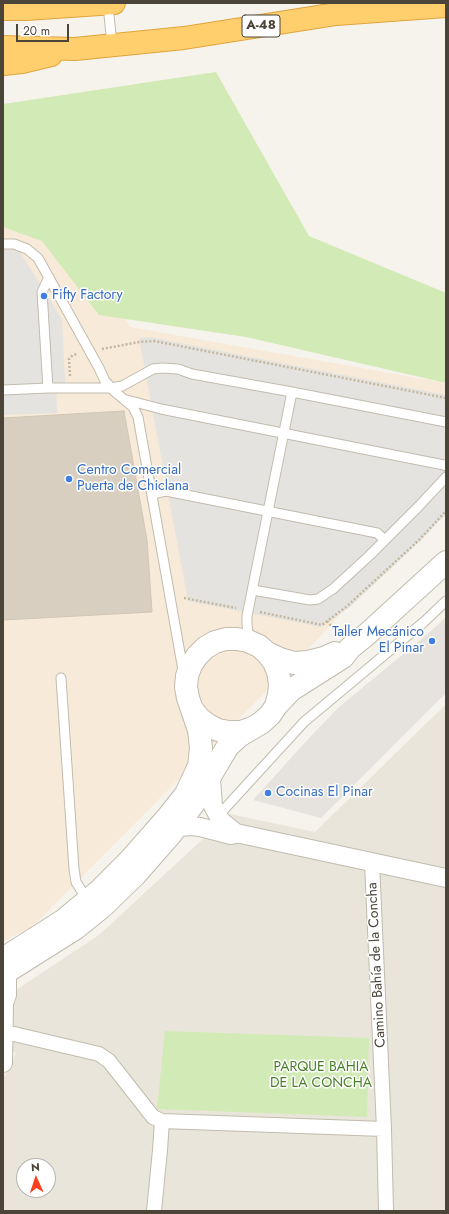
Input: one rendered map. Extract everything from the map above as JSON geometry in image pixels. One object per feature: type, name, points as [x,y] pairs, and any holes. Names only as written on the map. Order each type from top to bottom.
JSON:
[{"type":"highway","points":[[3,10],[111,3]]},
{"type":"highway","name":"A-48","points":[[3,47],[75,49],[184,38],[336,14],[446,6]]},
{"type":"highway","points":[[3,64],[22,62],[75,49]]},
{"type":"street","points":[[3,1061],[3,1003],[7,995],[4,968],[64,920],[92,906],[102,907],[135,875],[174,830],[194,803],[228,746],[239,736],[261,723],[270,715],[291,690],[343,657],[350,648],[446,562]]},
{"type":"street","points":[[92,906],[99,891],[130,860],[186,794],[199,766],[201,748],[199,730],[188,698],[186,687],[187,676],[191,665],[205,648],[215,642],[226,639],[248,641],[280,659],[294,662],[308,662],[324,658],[350,648]]},
{"type":"street","points":[[263,650],[274,662],[278,672],[280,684],[276,706]]},
{"type":"street","points":[[192,709],[199,718],[218,730],[241,732],[252,729]]},
{"type":"street","points":[[215,766],[212,779],[213,806],[225,825],[236,833],[446,878]]},
{"type":"street","points":[[174,830],[179,827],[191,826],[231,835],[236,833]]},
{"type":"street","name":"Camino Bahía de la Concha","points":[[372,863],[384,1129],[386,1211]]},
{"type":"street","points":[[4,1034],[14,1034],[99,1054],[109,1061],[153,1117],[162,1121],[384,1129]]},
{"type":"street","points":[[154,1211],[162,1121]]},
{"type":"lane","points":[[111,3],[112,45]]},
{"type":"lane","points":[[3,244],[14,244],[27,249],[38,258],[105,381],[114,391],[133,407],[138,417],[186,687]]},
{"type":"lane","points":[[48,388],[42,292],[49,277]]},
{"type":"lane","points":[[3,390],[111,388],[122,386],[153,369],[178,369],[192,374],[446,422]]},
{"type":"lane","points":[[263,650],[248,633],[246,624],[292,392]]},
{"type":"lane","points":[[125,400],[161,409],[446,466]]},
{"type":"lane","points":[[252,590],[310,600],[318,599],[333,589],[385,540],[446,477]]},
{"type":"lane","points":[[152,494],[166,491],[377,533],[385,540]]},
{"type":"lane","points":[[218,816],[304,722],[425,621],[446,601]]},
{"type":"lane","points":[[61,678],[74,869],[76,882],[92,906]]},
{"type":"path","points":[[71,388],[70,359],[73,355],[139,342],[154,341],[446,398]]},
{"type":"shaded area","points":[[61,217],[130,327],[446,383],[446,496],[317,640],[31,928],[3,941],[3,220]]},
{"type":"shaded area","points":[[3,225],[4,250],[18,249],[62,319],[65,382],[56,383],[57,413],[3,415]]},
{"type":"shaded area","points":[[149,337],[446,395],[446,514],[420,541],[350,607],[321,627],[188,601],[139,338]]},
{"type":"shaded area","points":[[446,617],[446,693],[321,818],[253,800],[339,707]]},
{"type":"shaded area","points":[[446,704],[446,1211],[4,1211],[3,1079],[16,1053],[3,1049],[3,989],[16,990],[99,935],[230,814],[315,832]]},
{"type":"green space","points":[[216,72],[309,236],[446,293],[446,383],[246,337],[99,315],[42,241],[3,227],[3,104]]},
{"type":"green space","name":"PARQUE BAHIA DE LA CONCHA","points":[[165,1031],[369,1038],[367,1117],[157,1109]]},
{"type":"building","name":"Centro Comercial Puerta de Chiclana","points":[[124,411],[147,540],[152,612],[3,620],[3,418]]},
{"type":"place","name":"Fifty Factory","points":[[44,296]]},
{"type":"place","name":"Centro Comercial Puerta de Chiclana","points":[[69,479]]},
{"type":"place","name":"Taller Mecánico El Pinar","points":[[432,641]]},
{"type":"place","name":"Cocinas El Pinar","points":[[268,793]]}]
